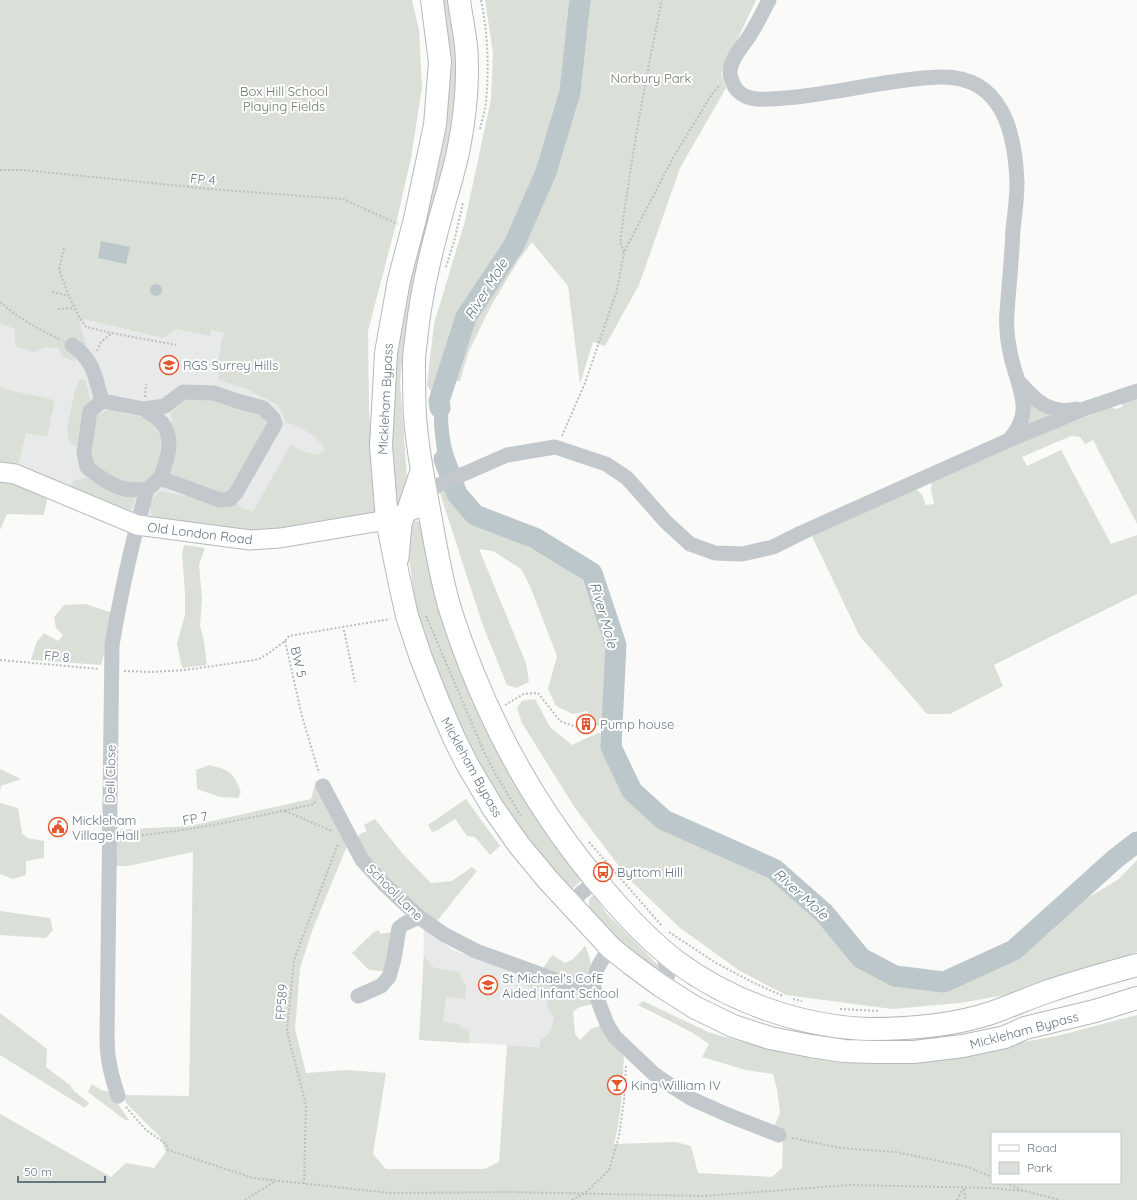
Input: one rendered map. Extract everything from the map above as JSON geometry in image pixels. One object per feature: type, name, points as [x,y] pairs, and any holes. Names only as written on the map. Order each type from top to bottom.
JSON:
[{"type":"highway","name":"Mickleham Bypass","points":[[432,0],[440,62],[435,125],[415,219],[399,280],[386,353],[380,446],[396,517],[398,576],[416,616],[421,658],[454,738],[493,808],[519,845],[548,880],[611,948],[661,986],[694,1007],[733,1026],[770,1038],[844,1051],[914,1052],[963,1046],[1005,1038],[1026,1028],[1095,1011],[1137,998]]},
{"type":"highway","name":"Mickleham Bypass","points":[[459,0],[466,47],[466,102],[458,152],[439,222],[420,305],[414,357],[415,418],[422,465],[431,493],[438,561],[450,608],[463,647],[490,715],[533,793],[557,830],[596,881],[641,930],[677,961],[709,982],[746,1001],[790,1016],[830,1025],[869,1029],[914,1027],[964,1020],[989,1014],[1048,992],[1137,965]]},
{"type":"main road","points":[[396,517],[422,465]]},
{"type":"main road","name":"Old London Road","points":[[0,472],[16,474],[137,525],[250,540],[280,538],[396,517],[420,507],[431,493]]},
{"type":"street","points":[[769,0],[749,36],[734,58],[730,74],[737,90],[748,98],[765,100],[794,98],[890,82],[941,77],[967,80],[984,88],[996,102],[1007,122],[1014,148],[1017,183],[1006,319],[1010,352],[1024,404],[1022,420],[1017,432],[1009,440]]},
{"type":"street","points":[[72,345],[80,350],[90,362],[102,401]]},
{"type":"street","points":[[1019,382],[1031,396],[1043,404],[1060,410],[1084,409]]},
{"type":"street","points":[[431,493],[479,466],[507,455],[555,447],[606,464],[627,478],[666,522],[690,544],[715,553],[742,554],[773,547],[1009,440],[1084,409],[1137,390]]},
{"type":"street","points":[[102,401],[144,409],[165,406],[183,392],[214,393],[264,408],[273,418],[275,424],[247,476],[236,493],[230,499],[220,500],[160,478]]},
{"type":"street","points":[[102,401],[90,411],[84,453],[87,467],[102,479],[125,489],[147,490],[160,478],[167,462],[169,439],[162,423],[144,409]]},
{"type":"street","name":"Dell Close","points":[[118,1096],[110,1071],[107,1054],[112,645],[119,602],[137,525],[147,490]]},
{"type":"street","name":"School Lane","points":[[323,786],[344,837],[384,884],[419,918],[445,935],[476,951],[556,980],[578,984],[593,982]]},
{"type":"street","points":[[570,904],[596,881]]},
{"type":"street","points":[[358,996],[382,986],[389,977],[394,959],[399,928],[404,924],[419,918]]},
{"type":"street","points":[[611,948],[605,954],[598,967],[593,982],[595,993],[607,1024],[615,1037],[654,1074],[692,1099],[742,1122],[779,1135]]},
{"type":"street","points":[[661,986],[668,974],[662,948]]},
{"type":"path","points":[[479,133],[486,103],[488,62],[481,0]]},
{"type":"path","points":[[624,252],[620,242],[629,177],[644,89],[662,0]]},
{"type":"path","points":[[555,447],[562,437],[585,383],[617,290],[624,252],[673,158],[712,94],[730,74]]},
{"type":"path","name":"FP 4","points":[[0,170],[24,170],[210,189],[343,199],[399,225]]},
{"type":"path","points":[[446,268],[464,201]]},
{"type":"path","points":[[64,248],[59,270],[74,308],[86,327],[176,345]]},
{"type":"path","points":[[52,292],[69,296]]},
{"type":"path","points":[[0,302],[19,317],[41,330],[72,345]]},
{"type":"path","points":[[58,310],[74,308]]},
{"type":"path","points":[[90,362],[102,342],[112,333]]},
{"type":"path","points":[[416,616],[496,775],[524,822]]},
{"type":"path","name":"BW 5","points":[[323,786],[302,716],[285,641],[289,636],[343,626],[416,616]]},
{"type":"path","points":[[343,626],[355,682]]},
{"type":"path","name":"FP 8","points":[[0,660],[112,670],[151,672],[185,670],[248,662],[259,659],[285,641]]},
{"type":"path","points":[[504,705],[524,694],[538,693],[560,721],[576,727]]},
{"type":"path","name":"FP 7","points":[[109,838],[159,834],[314,804],[323,786]]},
{"type":"path","points":[[284,811],[344,837]]},
{"type":"path","name":"FP589","points":[[304,1184],[306,1105],[287,1031],[294,960],[344,837]]},
{"type":"path","points":[[588,841],[666,930],[716,963],[785,997]]},
{"type":"path","points":[[792,998],[806,1002]]},
{"type":"path","points":[[835,1008],[886,1012]]},
{"type":"path","points":[[572,1200],[585,1193],[609,1170],[619,1136],[624,1101],[626,1064]]},
{"type":"path","points":[[118,1096],[130,1113],[146,1130],[166,1144],[168,1150],[253,1178],[304,1184],[391,1193],[509,1192],[704,1196],[850,1185],[991,1188],[1025,1191]]},
{"type":"path","points":[[779,1135],[841,1148],[896,1152],[968,1167],[991,1177]]},
{"type":"path","points":[[245,1200],[276,1181]]},
{"type":"path","points":[[1008,1184],[1025,1191],[1060,1200]]},
{"type":"path","points":[[957,1200],[963,1188]]},
{"type":"path","points":[[963,1188],[965,1200]]},
{"type":"shaded area","name":"RGS Surrey Hills","points":[[0,173],[208,193],[299,426],[319,440],[352,486],[369,516],[148,519],[0,465]]},
{"type":"shaded area","points":[[101,241],[130,247],[126,264],[98,258]]},
{"type":"shaded area","points":[[158,284],[161,285],[161,295],[154,296],[151,295],[150,288],[151,285]]},
{"type":"shaded area","points":[[442,380],[452,381],[448,403],[448,426],[452,449],[460,470],[442,479],[434,426],[435,390]]},
{"type":"shaded area","name":"St Michael's CofE Aided Infant School","points":[[424,929],[453,950],[566,990],[562,1048],[419,1040],[423,981]]},
{"type":"green space","name":"Box Hill School Playing Fields","points":[[0,0],[412,0],[419,30],[422,87],[411,158],[395,228],[368,331],[369,410],[377,509],[369,516],[252,535],[154,519],[151,514],[150,504],[159,491],[186,496],[194,484],[172,477],[169,473],[173,432],[171,413],[186,399],[207,398],[236,406],[261,416],[267,425],[234,487],[239,507],[253,512],[291,444],[301,451],[318,455],[325,449],[308,432],[286,422],[278,405],[247,389],[219,380],[219,356],[224,333],[211,330],[210,336],[176,329],[163,338],[84,319],[80,322],[86,346],[74,361],[63,357],[58,348],[45,347],[34,352],[15,346],[15,329],[0,323]]},
{"type":"green space","points":[[438,0],[454,0],[459,52],[453,130],[416,305],[404,341],[400,382],[407,477],[406,498],[399,504],[393,504],[390,452],[394,350],[422,217]]},
{"type":"green space","name":"Norbury Park","points":[[485,0],[756,0],[721,74],[726,88],[680,168],[639,285],[605,346],[593,342],[580,384],[568,286],[532,242],[518,261],[492,304],[468,353],[460,381],[442,380],[432,393],[427,385],[434,324],[465,221],[491,99],[493,53]]},
{"type":"green space","points":[[80,379],[85,380],[90,398],[86,418],[84,446],[76,446],[69,442],[67,429],[75,390]]},
{"type":"green space","points":[[0,385],[4,389],[53,400],[54,405],[47,437],[26,433],[17,469],[0,465]]},
{"type":"green space","points":[[1027,396],[1060,413],[1019,433]]},
{"type":"green space","points":[[1137,397],[1137,524],[1093,440],[1085,444],[1080,437],[1071,436],[1022,457],[1027,466],[1061,450],[1111,544],[1137,535],[1137,594],[994,665],[1003,686],[950,714],[927,714],[859,635],[812,536],[916,489],[922,495],[926,505],[934,504],[931,489],[932,481],[1010,446],[1111,407],[1115,409],[1122,407],[1124,402]]},
{"type":"green space","points":[[108,410],[146,418],[154,426],[161,437],[160,458],[154,473],[143,485],[137,486],[134,503],[131,510],[123,511],[66,489],[75,480],[87,478],[92,460],[94,425],[97,415]]},
{"type":"green space","points":[[0,479],[48,495],[44,515],[7,514],[0,530]]},
{"type":"green space","points":[[447,486],[465,518],[544,554],[584,581],[609,650],[605,726],[597,726],[587,711],[573,714],[556,706],[548,689],[557,656],[530,586],[521,569],[493,551],[479,549],[526,663],[529,682],[516,688],[507,685],[483,626],[440,493],[442,488]]},
{"type":"green space","points":[[414,520],[420,522],[424,529],[435,583],[585,877],[571,890],[527,845],[469,754],[417,621],[405,536],[408,523]]},
{"type":"green space","points":[[184,545],[205,548],[199,565],[202,599],[200,625],[207,665],[182,668],[177,644],[185,615],[182,554]]},
{"type":"green space","points":[[85,604],[113,613],[101,665],[31,660],[36,643],[44,633],[58,641],[63,635],[56,628],[54,617],[64,605]]},
{"type":"green space","points":[[535,699],[550,727],[572,745],[598,733],[604,734],[604,753],[612,774],[629,796],[658,825],[689,841],[766,872],[816,915],[845,951],[867,970],[903,985],[939,988],[1021,952],[1050,932],[1071,908],[1119,879],[1137,860],[1137,952],[1104,965],[1011,994],[960,1003],[892,1009],[786,995],[740,971],[680,928],[628,878],[575,808],[522,723],[517,708],[522,701]]},
{"type":"green space","points":[[209,765],[226,770],[233,776],[241,792],[238,798],[220,797],[197,789],[196,770]]},
{"type":"green space","points":[[0,769],[21,779],[1,786],[0,792]]},
{"type":"green space","points":[[316,780],[347,846],[312,931],[300,968],[295,1029],[306,1073],[348,1070],[386,1073],[373,1154],[386,1169],[484,1169],[499,1162],[507,1045],[539,1047],[541,1039],[550,1033],[554,1017],[548,1009],[546,995],[525,985],[526,976],[566,990],[582,988],[588,990],[593,1004],[579,1007],[573,1012],[575,1034],[580,1040],[591,1029],[600,1026],[624,1056],[620,1111],[614,1144],[676,1142],[691,1146],[698,1173],[772,1177],[782,1168],[783,1140],[773,1129],[780,1113],[777,1089],[773,1074],[746,1070],[702,1057],[709,1044],[693,1033],[638,1005],[643,1001],[708,1032],[779,1051],[962,1053],[1057,1036],[1137,1015],[1137,1200],[0,1200],[0,1114],[111,1177],[126,1163],[154,1168],[166,1152],[160,1137],[127,1104],[123,1095],[189,1096],[193,852],[128,866],[114,866],[114,830],[189,826],[311,799]]},
{"type":"green space","points":[[466,799],[500,846],[490,855],[475,837],[467,836],[455,819],[438,830],[432,832],[428,825]]},
{"type":"green space","points":[[0,803],[18,808],[22,833],[27,838],[44,841],[44,858],[26,861],[26,875],[13,879],[0,874]]},
{"type":"green space","points":[[375,819],[402,853],[431,883],[452,881],[472,867],[477,871],[437,921],[423,914],[370,861],[357,840],[360,834],[367,831],[364,825]]},
{"type":"green space","points":[[592,896],[596,896],[607,914],[661,968],[660,976],[634,960],[615,935],[589,907],[589,899]]},
{"type":"green space","points":[[0,911],[50,918],[53,930],[46,938],[0,935]]},
{"type":"green space","points":[[379,930],[380,934],[393,932],[393,944],[383,971],[369,970],[352,953],[374,932]]},
{"type":"green space","points":[[585,946],[588,952],[591,968],[589,975],[584,980],[542,970],[552,955],[565,963],[573,959]]},
{"type":"green space","points":[[424,956],[434,968],[458,972],[466,985],[465,999],[446,997],[443,1022],[458,1024],[460,1028],[469,1029],[469,1043],[419,1040]]},
{"type":"green space","points":[[0,1013],[47,1049],[46,1067],[70,1085],[74,1091],[89,1103],[85,1108],[0,1055]]},
{"type":"green space","points":[[92,1084],[101,1090],[113,1093],[118,1104],[129,1120],[125,1120],[88,1092]]},
{"type":"waterway","name":"River Mole","points":[[440,408],[439,401],[466,317],[514,245],[546,172],[570,92],[580,0]]},
{"type":"waterway","name":"River Mole","points":[[444,459],[457,494],[475,515],[535,538],[592,573],[616,645],[611,747],[632,791],[664,820],[774,869],[824,913],[861,958],[895,976],[944,982],[1014,950],[1115,859],[1137,842]]},
{"type":"place","name":"RGS Surrey Hills","points":[[169,365]]},
{"type":"place","name":"Pump house","points":[[586,724]]},
{"type":"place","name":"Mickleham Village Hall","points":[[58,827]]},
{"type":"place","name":"Byttom Hill","points":[[603,872]]},
{"type":"place","name":"St Michael's CofE Aided Infant School","points":[[488,985]]},
{"type":"place","name":"King William IV","points":[[617,1085]]}]
